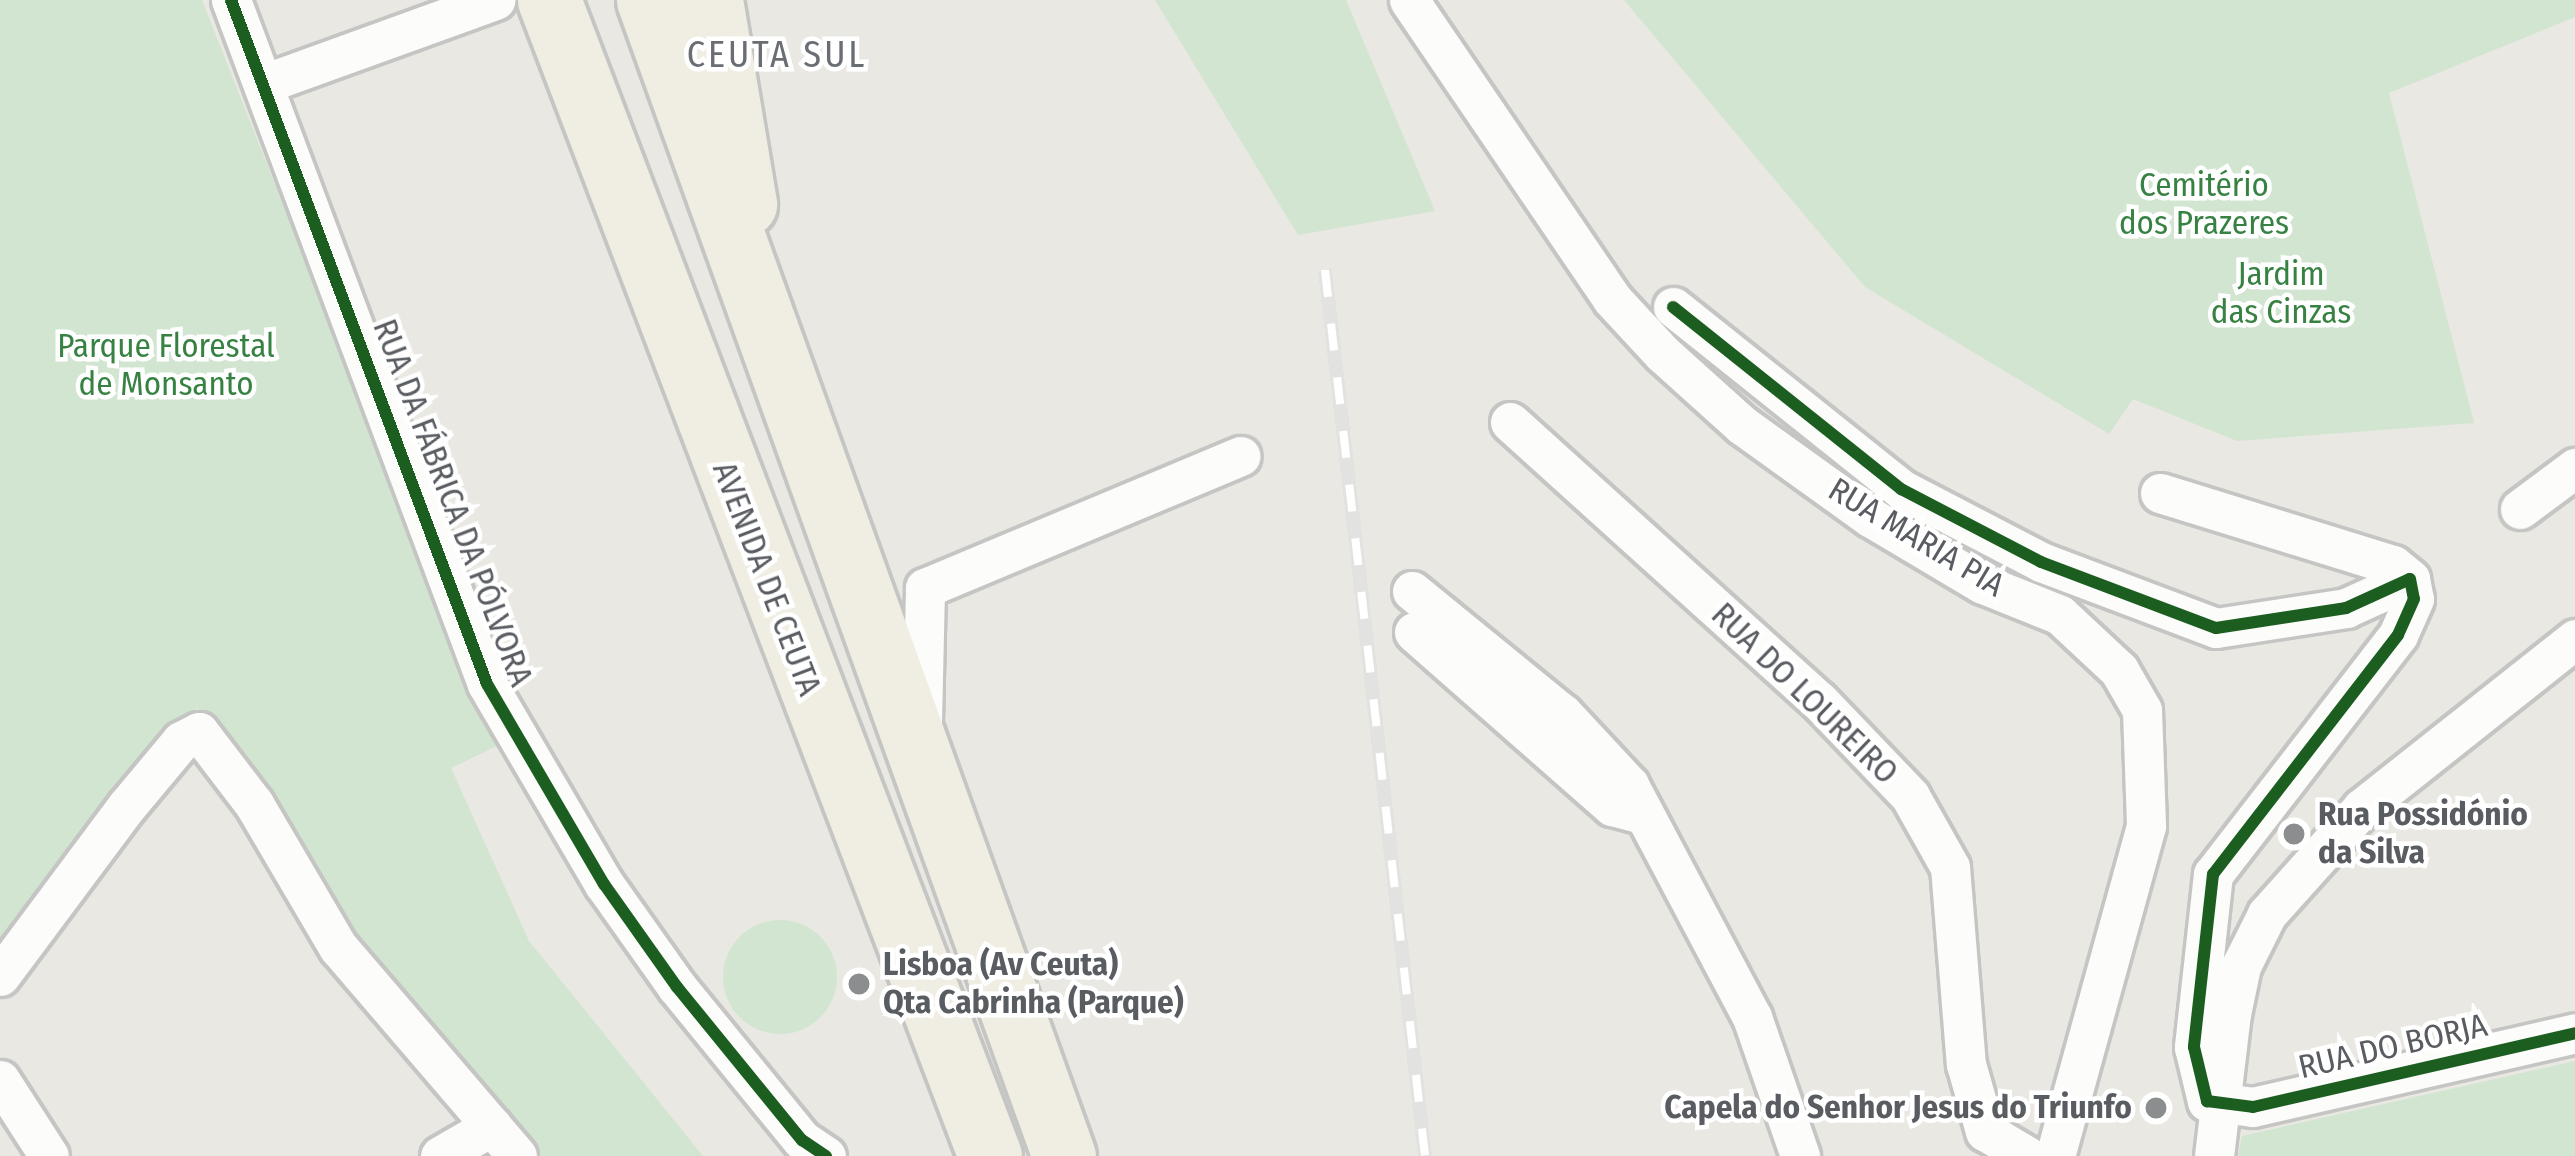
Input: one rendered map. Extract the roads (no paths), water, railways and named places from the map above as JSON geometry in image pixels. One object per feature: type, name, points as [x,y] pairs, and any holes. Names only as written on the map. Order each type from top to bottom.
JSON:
[{"type":"highway","name":"AVENIDA DE CEUTA","points":[[549,0],[990,1156]]},
{"type":"highway","points":[[648,0],[1064,1156]]},
{"type":"highway","points":[[711,0],[735,111],[755,307]]},
{"type":"street","name":"RUA DA FÁBRICA DA PÓLVORA","points":[[231,0],[266,82],[487,684],[604,884],[677,987],[802,1140],[826,1156]]},
{"type":"street","points":[[266,82],[495,0]]},
{"type":"street","name":"RUA MARIA PIA","points":[[1409,0],[1612,299],[1662,353],[1742,425],[1870,517],[1992,589],[2060,615],[2119,670],[2142,710],[2146,826],[2055,1156]]},
{"type":"street","points":[[1673,308],[1901,489],[2041,562],[2216,628],[2346,608],[2410,579]]},
{"type":"street","name":"RUA DO LOUREIRO","points":[[1510,422],[1820,701],[1910,796],[1950,867],[1966,1064],[1985,1131],[2027,1156]]},
{"type":"street","points":[[921,752],[925,588],[1240,456]]},
{"type":"street","points":[[2520,509],[2575,468]]},
{"type":"street","points":[[2160,493],[2393,565],[2410,579],[2414,599],[2398,635],[2213,874],[2195,1072],[2207,1101],[2222,1107]]},
{"type":"street","points":[[1412,591],[1563,714],[1629,785],[1752,1017],[1800,1156]]},
{"type":"street","points":[[1414,632],[1612,806],[1642,814]]},
{"type":"street","points":[[2214,1156],[2241,966],[2279,897],[2371,800],[2575,639]]},
{"type":"street","points":[[0,976],[171,752],[204,734],[254,804],[338,947],[505,1141],[440,1156]]},
{"type":"street","name":"RUA DO BORJA","points":[[2222,1107],[2253,1107],[2575,1033]]},
{"type":"street","points":[[0,1080],[49,1156]]},
{"type":"railway","points":[[1325,270],[1425,1156]]},
{"type":"place","name":"Rua Possidónio da Silva","points":[[2294,834]]},
{"type":"place","name":"Lisboa (Av Ceuta) Qta Cabrinha (Parque)","points":[[859,984]]},
{"type":"place","name":"Capela do Senhor Jesus do Triunfo","points":[[2156,1108]]},
{"type":"district","name":"CEUTA SUL","points":[[777,56]]},
{"type":"park label","name":"Cemitério dos Prazeres","points":[[2204,205]]},
{"type":"park label","name":"Jardim das Cinzas","points":[[2281,294]]},
{"type":"park label","name":"Parque Florestal de Monsanto","points":[[166,366]]}]
